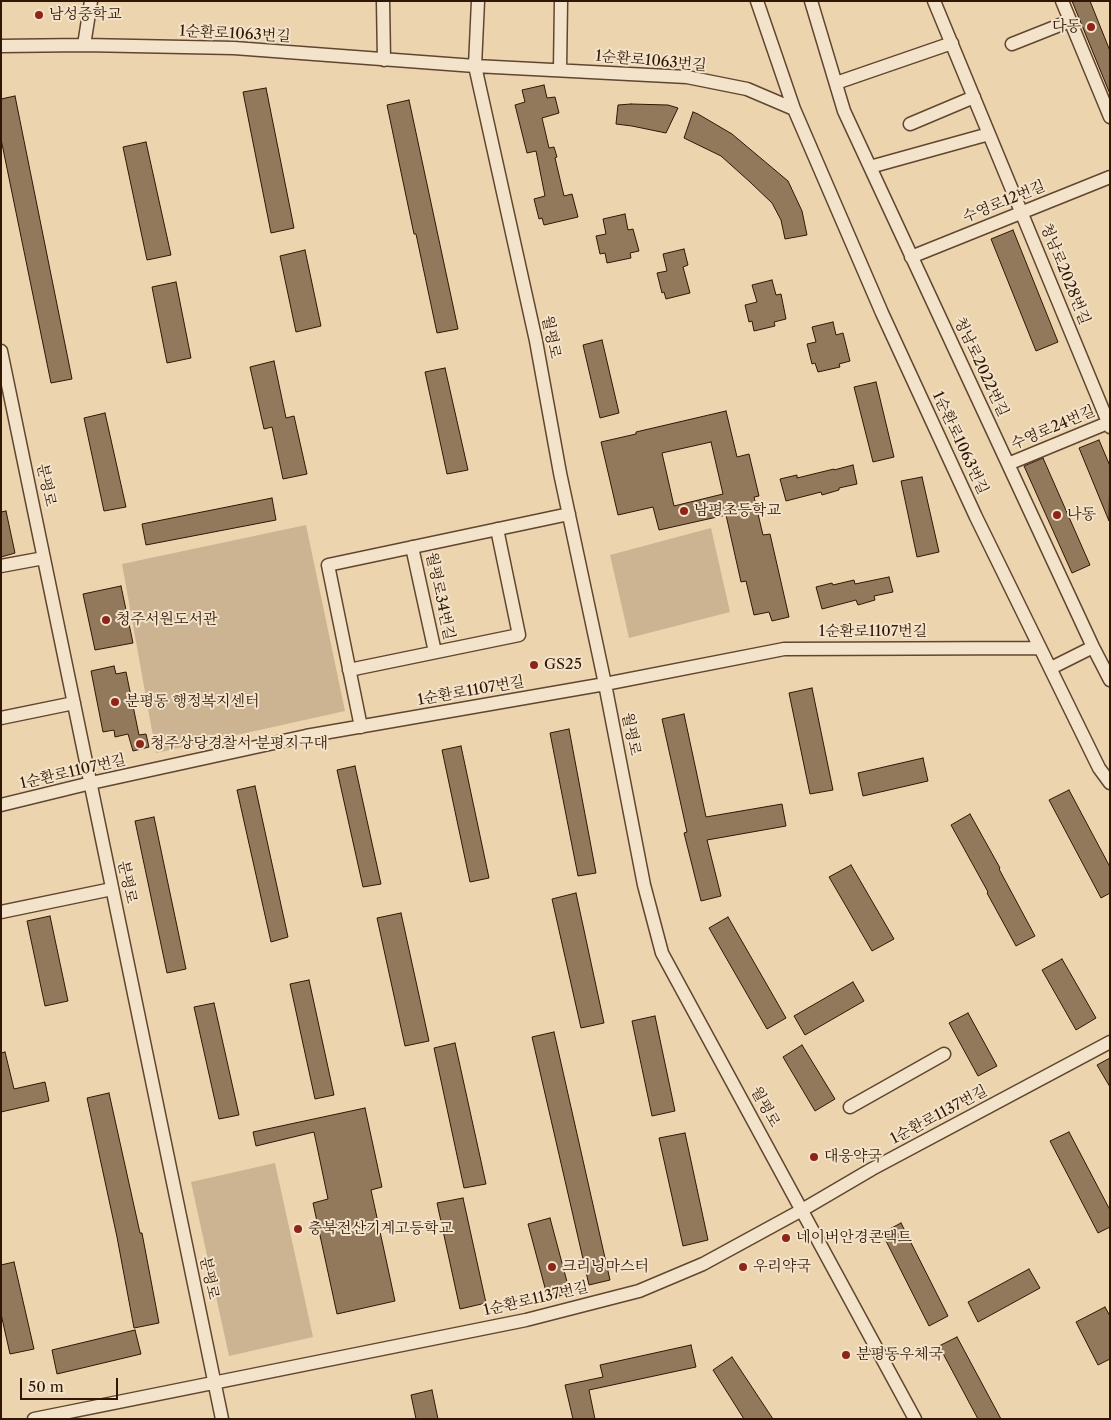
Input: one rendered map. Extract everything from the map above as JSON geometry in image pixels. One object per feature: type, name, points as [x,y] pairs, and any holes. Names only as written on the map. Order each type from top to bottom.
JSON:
[{"type":"street","points":[[84,45],[91,1]]},
{"type":"street","points":[[383,1],[384,60]]},
{"type":"street","name":"월평로","points":[[478,1],[475,66],[536,341],[568,514],[605,684],[644,885],[662,952],[915,1419]]},
{"type":"street","points":[[560,70],[561,1]]},
{"type":"street","name":"1순환로1063번길","points":[[757,1],[794,109],[882,313],[972,508],[1099,768],[1110,783]]},
{"type":"street","name":"청남로2022번길","points":[[811,1],[844,111],[1092,647],[1105,661],[1110,680]]},
{"type":"street","name":"청남로2028번길","points":[[934,1],[1109,424]]},
{"type":"street","points":[[1062,1],[1110,117]]},
{"type":"street","points":[[1012,44],[1070,21]]},
{"type":"street","points":[[836,83],[952,43]]},
{"type":"street","name":"1순환로1063번길","points":[[1,46],[84,45],[234,48],[475,66],[687,77],[747,89],[794,109]]},
{"type":"street","points":[[910,124],[974,97]]},
{"type":"street","points":[[870,167],[989,134]]},
{"type":"street","name":"수영로12번길","points":[[911,257],[1110,177]]},
{"type":"street","name":"분평로","points":[[1,351],[222,1419]]},
{"type":"street","name":"수영로24번길","points":[[1008,464],[1109,424]]},
{"type":"street","name":"월평로34번길","points":[[361,728],[328,565],[568,514]]},
{"type":"street","name":"월평로34번길","points":[[349,670],[519,635],[497,530]]},
{"type":"street","name":"월평로34번길","points":[[412,547],[435,652]]},
{"type":"street","points":[[1,566],[44,558]]},
{"type":"street","points":[[1051,668],[1092,647]]},
{"type":"street","name":"1순환로1107번길","points":[[1,805],[90,783],[306,736],[361,728],[605,684],[784,649],[1040,648]]},
{"type":"street","points":[[1,718],[74,703]]},
{"type":"street","points":[[1,912],[112,888]]},
{"type":"street","name":"1순환로1137번길","points":[[34,1419],[526,1320],[639,1291],[703,1264],[872,1169],[1110,1042]]},
{"type":"street","points":[[850,1107],[944,1054]]},
{"type":"shaded area","points":[[306,525],[345,711],[156,753],[122,564]]},
{"type":"shaded area","points":[[711,528],[730,612],[629,638],[610,555]]},
{"type":"shaded area","points":[[275,1163],[313,1337],[229,1356],[191,1182]]},
{"type":"building","name":"다동","points":[[1072,1],[1090,1],[1110,51],[1110,94]]},
{"type":"building","points":[[544,85],[547,98],[555,97],[559,113],[542,118],[549,148],[554,147],[564,196],[572,194],[578,217],[544,225],[542,218],[539,219],[534,199],[545,196],[536,151],[527,153],[515,105],[525,102],[522,90]]},
{"type":"building","points":[[266,88],[294,228],[271,233],[243,92]]},
{"type":"building","points":[[15,96],[72,379],[51,383],[1,139],[1,99]]},
{"type":"building","points":[[409,100],[458,329],[437,333],[387,105]]},
{"type":"building","points":[[618,105],[668,105],[678,108],[666,133],[616,124]]},
{"type":"building","points":[[693,112],[732,134],[788,181],[802,211],[807,235],[785,239],[781,220],[772,203],[721,156],[684,138]]},
{"type":"building","points":[[146,142],[171,255],[147,260],[123,147]]},
{"type":"building","points":[[625,214],[628,230],[633,229],[639,251],[630,253],[631,258],[607,263],[605,253],[600,254],[596,236],[606,234],[603,219]]},
{"type":"building","points":[[1013,230],[1058,342],[1036,351],[991,239]]},
{"type":"building","points":[[684,249],[688,265],[683,267],[690,293],[666,299],[664,292],[662,293],[657,273],[667,271],[663,254]]},
{"type":"building","points":[[305,250],[321,326],[296,332],[280,256]]},
{"type":"building","points":[[772,280],[776,295],[781,294],[786,319],[774,322],[775,326],[754,331],[752,321],[749,322],[745,305],[757,302],[752,285]]},
{"type":"building","points":[[176,282],[191,358],[167,363],[152,287]]},
{"type":"building","points":[[833,322],[836,335],[843,333],[850,361],[839,364],[840,367],[818,372],[815,363],[812,364],[807,344],[816,342],[812,327]]},
{"type":"building","points":[[602,340],[619,413],[600,418],[583,345]]},
{"type":"building","points":[[274,361],[286,418],[294,416],[307,474],[283,479],[272,427],[264,429],[250,367]]},
{"type":"building","points":[[445,368],[468,470],[447,474],[425,372]]},
{"type":"building","points":[[876,382],[894,457],[873,462],[854,387]]},
{"type":"building","points":[[726,411],[737,457],[749,454],[759,496],[754,497],[763,535],[770,534],[789,617],[772,621],[769,612],[754,615],[746,581],[741,582],[726,515],[659,530],[653,507],[618,515],[601,442],[636,434],[636,432]],"holes":[[[711,442],[723,494],[674,506],[662,453]]]},
{"type":"building","points":[[105,413],[126,507],[104,511],[84,418]]},
{"type":"building","points":[[1099,440],[1110,466],[1109,521],[1079,448]]},
{"type":"building","name":"나동","points":[[1043,458],[1090,565],[1072,573],[1024,466]]},
{"type":"building","points":[[853,465],[857,484],[839,488],[839,490],[822,495],[821,492],[786,501],[780,479],[797,475],[797,478]]},
{"type":"building","points":[[922,477],[939,552],[917,557],[901,481]]},
{"type":"building","points":[[272,498],[276,520],[146,545],[142,524]]},
{"type":"building","points":[[6,511],[15,553],[1,557],[1,512]]},
{"type":"building","points":[[889,577],[893,592],[874,596],[875,600],[858,605],[856,600],[822,609],[816,587],[854,580],[855,584]]},
{"type":"building","points":[[121,586],[133,643],[95,650],[83,594]]},
{"type":"building","name":"분평동 행정복지센터","points":[[114,666],[116,674],[126,672],[139,735],[146,734],[149,747],[133,751],[128,734],[115,737],[114,730],[103,732],[91,671]]},
{"type":"building","points":[[812,688],[833,790],[810,794],[789,693]]},
{"type":"building","points":[[684,714],[706,817],[782,804],[786,826],[707,840],[721,896],[701,901],[684,833],[687,832],[662,719]]},
{"type":"building","points":[[569,729],[596,873],[578,876],[550,733]]},
{"type":"building","points":[[461,746],[489,878],[470,882],[442,750]]},
{"type":"building","points":[[923,758],[928,781],[863,796],[858,773]]},
{"type":"building","points":[[355,766],[381,884],[363,887],[337,770]]},
{"type":"building","points":[[255,786],[288,937],[271,942],[237,790]]},
{"type":"building","points":[[1069,790],[1110,867],[1110,893],[1101,898],[1049,800]]},
{"type":"building","points":[[970,814],[1035,936],[1016,946],[951,825]]},
{"type":"building","points":[[154,817],[186,969],[167,973],[135,821]]},
{"type":"building","points":[[851,865],[894,939],[872,951],[829,877]]},
{"type":"building","points":[[576,893],[604,1023],[581,1028],[552,899]]},
{"type":"building","points":[[401,913],[429,1041],[405,1046],[377,918]]},
{"type":"building","points":[[50,916],[68,1001],[45,1006],[27,921]]},
{"type":"building","points":[[728,917],[786,1018],[767,1029],[709,928]]},
{"type":"building","points":[[1062,959],[1096,1018],[1076,1030],[1042,970]]},
{"type":"building","points":[[309,980],[334,1095],[315,1099],[290,984]]},
{"type":"building","points":[[853,982],[864,1001],[805,1035],[794,1016]]},
{"type":"building","points":[[214,1003],[239,1115],[219,1119],[194,1007]]},
{"type":"building","points":[[968,1013],[997,1066],[978,1076],[949,1023]]},
{"type":"building","points":[[655,1016],[675,1111],[652,1116],[632,1021]]},
{"type":"building","points":[[554,1032],[610,1280],[589,1285],[532,1037]]},
{"type":"building","points":[[455,1043],[486,1184],[464,1188],[434,1048]]},
{"type":"building","points":[[802,1045],[835,1099],[815,1111],[783,1057]]},
{"type":"building","points":[[5,1052],[14,1089],[45,1082],[49,1101],[1,1112],[1,1053]]},
{"type":"building","points":[[1110,1058],[1110,1087],[1097,1065]]},
{"type":"building","points":[[109,1093],[140,1233],[142,1233],[159,1323],[134,1328],[117,1237],[87,1098]]},
{"type":"building","points":[[365,1108],[382,1187],[371,1190],[395,1301],[337,1314],[313,1203],[328,1199],[314,1132],[256,1146],[253,1132]]},
{"type":"building","points":[[1069,1132],[1110,1210],[1110,1227],[1098,1233],[1050,1141]]},
{"type":"building","points":[[685,1133],[708,1240],[683,1246],[659,1138]]},
{"type":"building","points":[[463,1198],[486,1303],[460,1309],[437,1203]]},
{"type":"building","points":[[550,1218],[570,1293],[548,1299],[528,1224]]},
{"type":"building","points":[[901,1223],[948,1316],[929,1326],[882,1233]]},
{"type":"building","points":[[14,1262],[34,1349],[10,1354],[1,1314],[1,1265]]},
{"type":"building","points":[[1029,1269],[1040,1288],[978,1322],[968,1302]]},
{"type":"building","points":[[1105,1307],[1110,1316],[1110,1359],[1098,1365],[1076,1322]]},
{"type":"building","points":[[135,1330],[141,1354],[57,1374],[52,1350]]},
{"type":"building","points":[[957,1337],[1001,1419],[978,1419],[939,1346]]},
{"type":"building","points":[[691,1345],[696,1367],[589,1390],[595,1419],[573,1419],[565,1385],[603,1377],[600,1365]]},
{"type":"building","points":[[732,1357],[773,1419],[744,1419],[713,1370]]},
{"type":"building","points":[[432,1390],[438,1419],[416,1419],[411,1395]]},
{"type":"place","name":"남성중학교","points":[[39,15]]},
{"type":"place","name":"다동","points":[[1091,27]]},
{"type":"place","name":"남평초등학교","points":[[684,511]]},
{"type":"place","name":"나동","points":[[1057,515]]},
{"type":"place","name":"청주서원도서관","points":[[106,620]]},
{"type":"place","name":"GS25","points":[[534,665]]},
{"type":"place","name":"분평동 행정복지센터","points":[[115,702]]},
{"type":"place","name":"청주상당경찰서 분평지구대","points":[[140,744]]},
{"type":"place","name":"대웅약국","points":[[814,1157]]},
{"type":"place","name":"충북전산기계고등학교","points":[[298,1229]]},
{"type":"place","name":"네이버안경콘택트","points":[[786,1238]]},
{"type":"place","name":"크리닝마스터","points":[[552,1267]]},
{"type":"place","name":"우리약국","points":[[743,1267]]},
{"type":"place","name":"분평동우체국","points":[[846,1355]]}]
